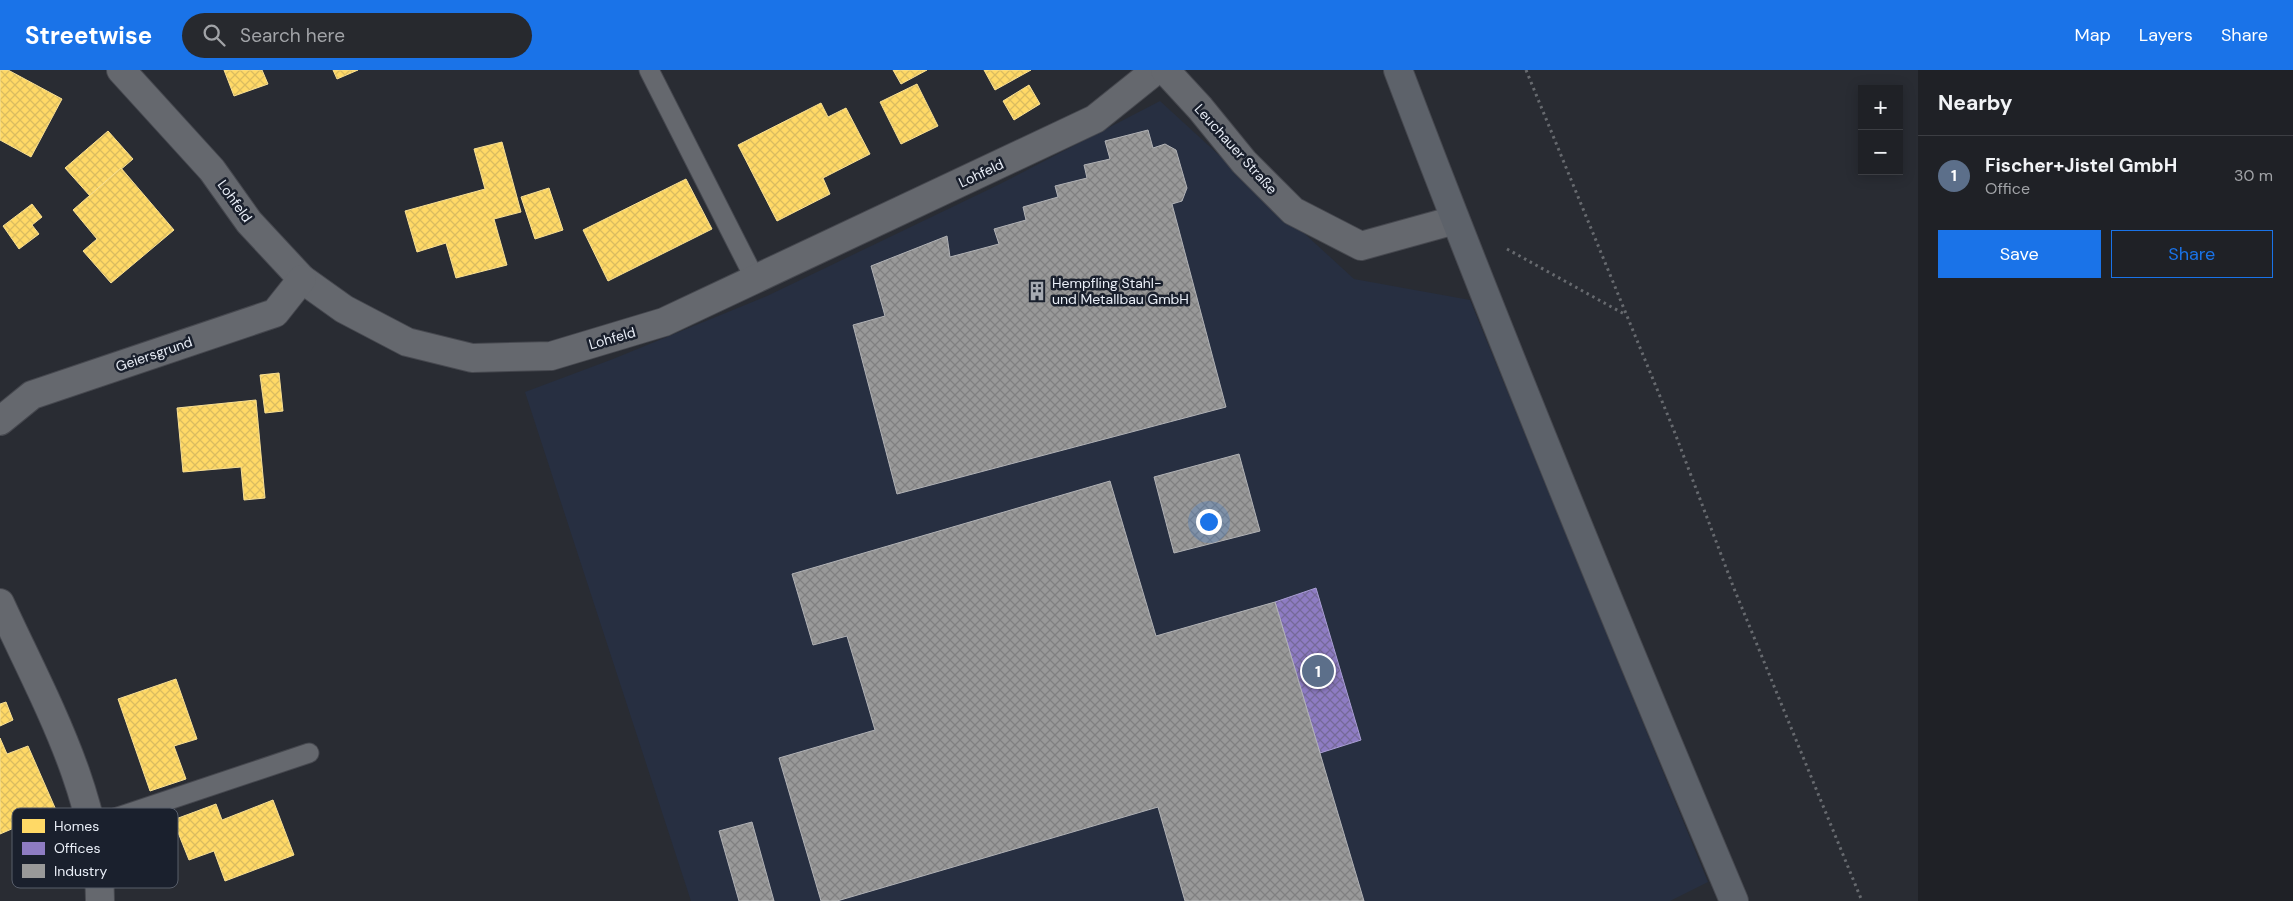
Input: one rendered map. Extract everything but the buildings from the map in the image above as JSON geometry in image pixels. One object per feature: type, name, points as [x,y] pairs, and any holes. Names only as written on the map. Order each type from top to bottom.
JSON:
[{"type":"main road","points":[[1398,70],[1455,220],[1616,622],[1734,901]]},
{"type":"street","name":"Lohfeld","points":[[121,70],[212,170],[249,222],[302,280],[344,309],[407,342],[472,358],[550,356],[664,322],[1095,119],[1156,70]]},
{"type":"street","name":"Leuchauer Straße","points":[[1165,70],[1200,108],[1244,162],[1293,212],[1361,246],[1455,220]]},
{"type":"street","name":"Geiersgrund","points":[[0,421],[32,395],[275,313],[302,280]]},
{"type":"street","points":[[0,603],[69,752],[86,808]]},
{"type":"street","points":[[98,888],[100,901]]},
{"type":"lane","points":[[649,70],[755,279]]},
{"type":"lane","points":[[145,808],[309,753]]},
{"type":"path","points":[[1526,70],[1673,428],[1733,586],[1862,901]]},
{"type":"path","points":[[1506,248],[1626,315]]},
{"type":"shaded area","points":[[1160,101],[1354,279],[1470,300],[1708,882],[1670,901],[691,901],[525,392],[613,359],[767,296],[998,185]]},
{"type":"place","name":"Hempfling Stahl- und Metallbau GmbH","points":[[1037,291]]},
{"type":"place","name":"Fischer+Jistel GmbH","points":[[1318,671]]}]
